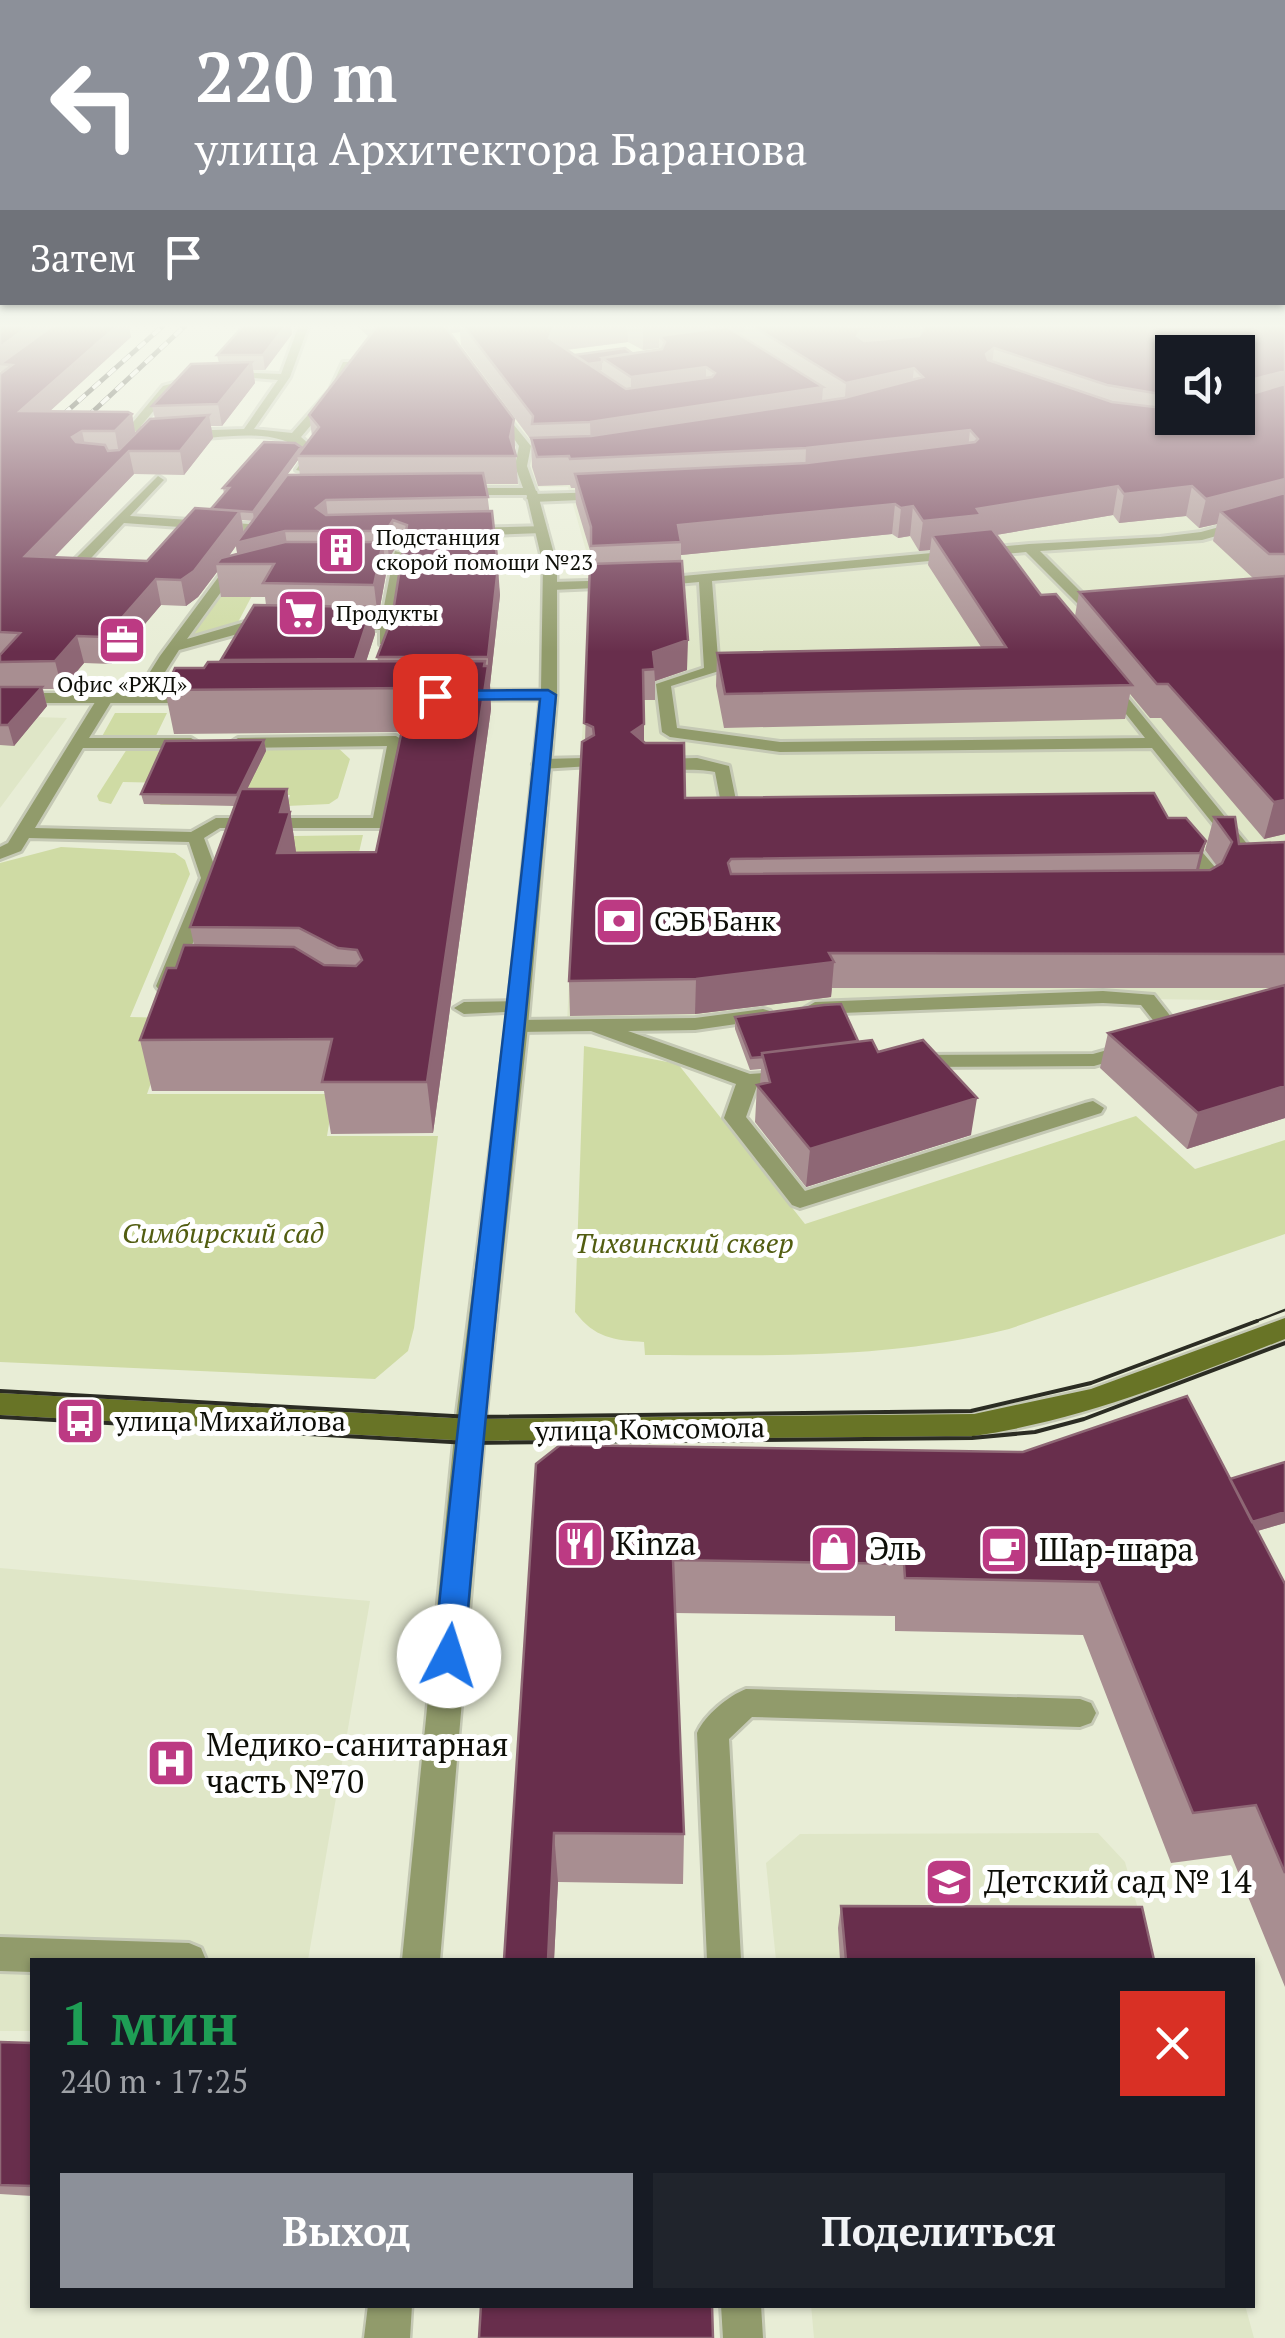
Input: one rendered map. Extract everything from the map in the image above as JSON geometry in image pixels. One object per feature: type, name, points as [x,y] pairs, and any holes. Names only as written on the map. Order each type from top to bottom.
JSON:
[{"type":"main road","name":"улица Комсомола","points":[[0,1404],[470,1430],[974,1426],[1030,1419],[1285,1328]]},
{"type":"street","points":[[421,1958],[470,1430],[518,1016],[548,695],[552,586],[531,494]]},
{"type":"street","points":[[444,696],[548,695]]},
{"type":"street","points":[[0,698],[216,698]]},
{"type":"street","points":[[387,2338],[390,2308]]},
{"type":"lane","points":[[136,448],[149,434]]},
{"type":"lane","points":[[264,434],[294,438],[313,453],[292,485]]},
{"type":"lane","points":[[294,438],[297,434]]},
{"type":"lane","points":[[516,434],[525,446],[522,460],[531,494]]},
{"type":"lane","points":[[522,460],[540,460]]},
{"type":"lane","points":[[72,570],[158,480]]},
{"type":"lane","points":[[436,492],[617,494]]},
{"type":"lane","points":[[552,586],[705,580],[1029,548],[1174,539],[1285,514]]},
{"type":"lane","points":[[121,519],[266,523],[251,543]]},
{"type":"lane","points":[[451,532],[542,530]]},
{"type":"lane","points":[[380,662],[403,542]]},
{"type":"lane","points":[[1029,548],[1076,606],[1120,600]]},
{"type":"lane","points":[[141,699],[241,557]]},
{"type":"lane","points":[[344,566],[398,566]]},
{"type":"lane","points":[[220,584],[250,574]]},
{"type":"lane","points":[[705,580],[712,671],[663,684],[670,732],[780,748],[1156,742]]},
{"type":"lane","points":[[174,647],[252,624],[288,624]]},
{"type":"lane","points":[[326,625],[386,626]]},
{"type":"lane","points":[[1100,674],[1250,857],[1285,850]]},
{"type":"lane","points":[[0,854],[15,847],[106,699]]},
{"type":"lane","points":[[24,832],[194,837],[216,824],[378,832],[396,741],[79,743]]},
{"type":"lane","points":[[541,764],[585,764]]},
{"type":"lane","points":[[644,764],[697,764],[723,769],[729,810],[768,810]]},
{"type":"lane","points":[[1165,820],[1211,873],[1201,895],[1182,896]]},
{"type":"lane","points":[[194,837],[210,878],[166,986],[202,986]]},
{"type":"lane","points":[[464,1008],[593,1024],[695,1024],[823,1007],[1103,998],[1147,1000],[1176,1036],[1094,1060],[890,1064]]},
{"type":"lane","points":[[593,1024],[748,1081],[819,1072]]},
{"type":"lane","points":[[748,1081],[735,1118],[800,1200],[1094,1108]]},
{"type":"lane","points":[[724,1958],[713,1732],[746,1703],[1080,1713]]},
{"type":"lane","points":[[0,1954],[126,1958]]},
{"type":"lane","points":[[741,2308],[742,2338]]},
{"type":"shaded area","points":[[448,434],[1285,434],[1285,1001],[1147,999],[823,1007],[687,1021],[567,1022],[591,568],[568,487],[486,487]]},
{"type":"shaded area","points":[[0,716],[67,718],[0,808]]},
{"type":"shaded area","name":"Медико-санитарная часть №70","points":[[0,1568],[370,1601],[308,1958],[30,1958],[30,2031],[0,2031]]},
{"type":"shaded area","name":"Детский сад № 14","points":[[1098,1833],[1125,1862],[1151,1958],[776,1958],[766,1863],[800,1834]]},
{"type":"shaded area","points":[[811,2308],[1246,2308],[1254,2338],[814,2338]]},
{"type":"green space","points":[[227,584],[256,588],[236,626],[189,638]]},
{"type":"green space","points":[[115,713],[167,713],[154,740],[100,740]]},
{"type":"green space","points":[[336,746],[350,759],[338,798],[329,804],[287,806],[290,795],[260,795],[239,806],[247,786],[189,784],[179,805],[160,805],[170,783],[123,782],[111,804],[99,801],[97,796],[127,749]]},
{"type":"green space","points":[[363,835],[351,887],[287,859],[294,836]]},
{"type":"green space","name":"Симбирский сад","points":[[61,847],[175,853],[185,860],[190,874],[130,1017],[174,1018],[147,1094],[334,1094],[327,1136],[438,1136],[414,1328],[408,1351],[375,1379],[0,1362],[0,863]]},
{"type":"green space","name":"Тихвинский сквер","points":[[584,1046],[678,1064],[805,1224],[1136,1116],[1195,1169],[1285,1140],[1285,1234],[1009,1329],[963,1339],[828,1354],[645,1355],[644,1342],[605,1336],[575,1312]]},
{"type":"building","points":[[0,434],[77,434],[72,437],[76,442],[105,445],[108,451],[119,450],[135,434],[194,434],[180,451],[129,451],[25,556],[147,561],[195,508],[240,511],[194,571],[181,580],[156,579],[105,637],[77,636],[55,661],[0,662],[0,655],[20,633],[0,632]]},
{"type":"building","points":[[314,434],[511,434],[516,456],[297,456]]},
{"type":"building","points":[[604,434],[933,434],[806,448],[570,459],[537,457],[531,438]]},
{"type":"building","points":[[974,434],[1285,434],[1285,479],[1206,499],[1192,486],[1124,494],[1118,486],[977,509],[981,515],[923,521],[913,506],[901,508],[895,504],[678,525],[681,542],[591,546],[591,527],[575,474],[807,463],[978,439]]},
{"type":"building","points":[[264,442],[295,443],[301,447],[253,512],[211,509],[229,488],[223,488]]},
{"type":"building","points":[[483,473],[488,497],[326,500],[316,508],[326,515],[492,511],[498,567],[488,657],[377,657],[392,618],[407,525],[393,520],[386,531],[285,531],[236,543],[287,475]]},
{"type":"building","points":[[1285,493],[1285,554],[1269,554],[1220,511]]},
{"type":"building","points":[[992,529],[1041,595],[1056,594],[1132,685],[725,694],[717,653],[1006,647],[932,535]]},
{"type":"building","points":[[285,542],[383,542],[374,585],[263,583],[274,564],[216,564],[221,558]]},
{"type":"building","points":[[682,561],[688,640],[653,652],[655,669],[643,670],[644,724],[632,732],[645,743],[684,743],[685,798],[1154,793],[1168,818],[1186,818],[1206,841],[1200,853],[731,859],[731,874],[1210,870],[1222,863],[1232,842],[1214,817],[1235,817],[1239,844],[1285,842],[1285,954],[829,953],[834,962],[696,979],[569,981],[582,742],[594,735],[593,727],[584,723],[590,564]]},
{"type":"building","points":[[1285,576],[1285,800],[1274,802],[1168,684],[1157,684],[1079,592]]},
{"type":"building","points":[[254,605],[372,607],[355,659],[221,660]]},
{"type":"building","points":[[485,661],[484,666],[488,666],[427,1082],[322,1082],[332,1039],[140,1040],[167,968],[176,968],[184,945],[294,947],[324,965],[356,966],[362,960],[357,950],[338,948],[299,928],[190,927],[241,789],[287,789],[280,812],[290,812],[277,853],[376,852],[411,688],[165,690],[175,668],[204,668],[208,662]]},
{"type":"building","points":[[0,687],[42,687],[8,725],[0,725]]},
{"type":"building","points":[[264,740],[237,795],[141,794],[165,741]]},
{"type":"building","points":[[1285,985],[1285,1086],[1198,1113],[1108,1033]]},
{"type":"building","points":[[841,1004],[858,1041],[762,1053],[762,1057],[751,1058],[735,1017],[824,1005]]},
{"type":"building","points":[[872,1040],[878,1052],[923,1040],[977,1098],[810,1149],[757,1085],[770,1082],[762,1053]]},
{"type":"building","points":[[1187,1396],[1285,1584],[1285,1873],[1256,1805],[1193,1813],[1099,1582],[905,1578],[904,1564],[673,1560],[684,1834],[554,1833],[548,1958],[504,1958],[536,1464],[560,1445],[1023,1452]]},
{"type":"building","points":[[1285,1462],[1285,1512],[1252,1522],[1230,1479]]},
{"type":"building","points":[[841,1906],[1142,1907],[1154,1958],[846,1958]]},
{"type":"building","points":[[0,2042],[30,2043],[30,2186],[0,2185]]},
{"type":"building","points":[[481,2308],[712,2308],[713,2338],[479,2338]]},
{"type":"tram line","points":[[1251,1323],[1285,1310]]},
{"type":"tram line","points":[[0,1391],[471,1417],[971,1411],[1091,1383],[1257,1321]]},
{"type":"tram line","points":[[0,1417],[469,1443],[972,1438],[1035,1432],[1084,1419],[1285,1343]]},
{"type":"place","name":"Подстанция скорой помощи №23","points":[[341,550]]},
{"type":"place","name":"Продукты","points":[[301,613]]},
{"type":"place","name":"Офис «РЖД»","points":[[122,640]]},
{"type":"place","name":"СЭБ Банк","points":[[619,921]]},
{"type":"place","name":"улица Михайлова","points":[[80,1421]]},
{"type":"place","name":"Kinza","points":[[580,1544]]},
{"type":"place","name":"Эль","points":[[834,1549]]},
{"type":"place","name":"Шар-шара","points":[[1004,1550]]},
{"type":"place","name":"Медико-санитарная часть №70","points":[[171,1763]]},
{"type":"place","name":"Детский сад № 14","points":[[949,1882]]},
{"type":"route","points":[[435,696],[548,695],[517,1026],[477,1357],[449,1656]]}]
